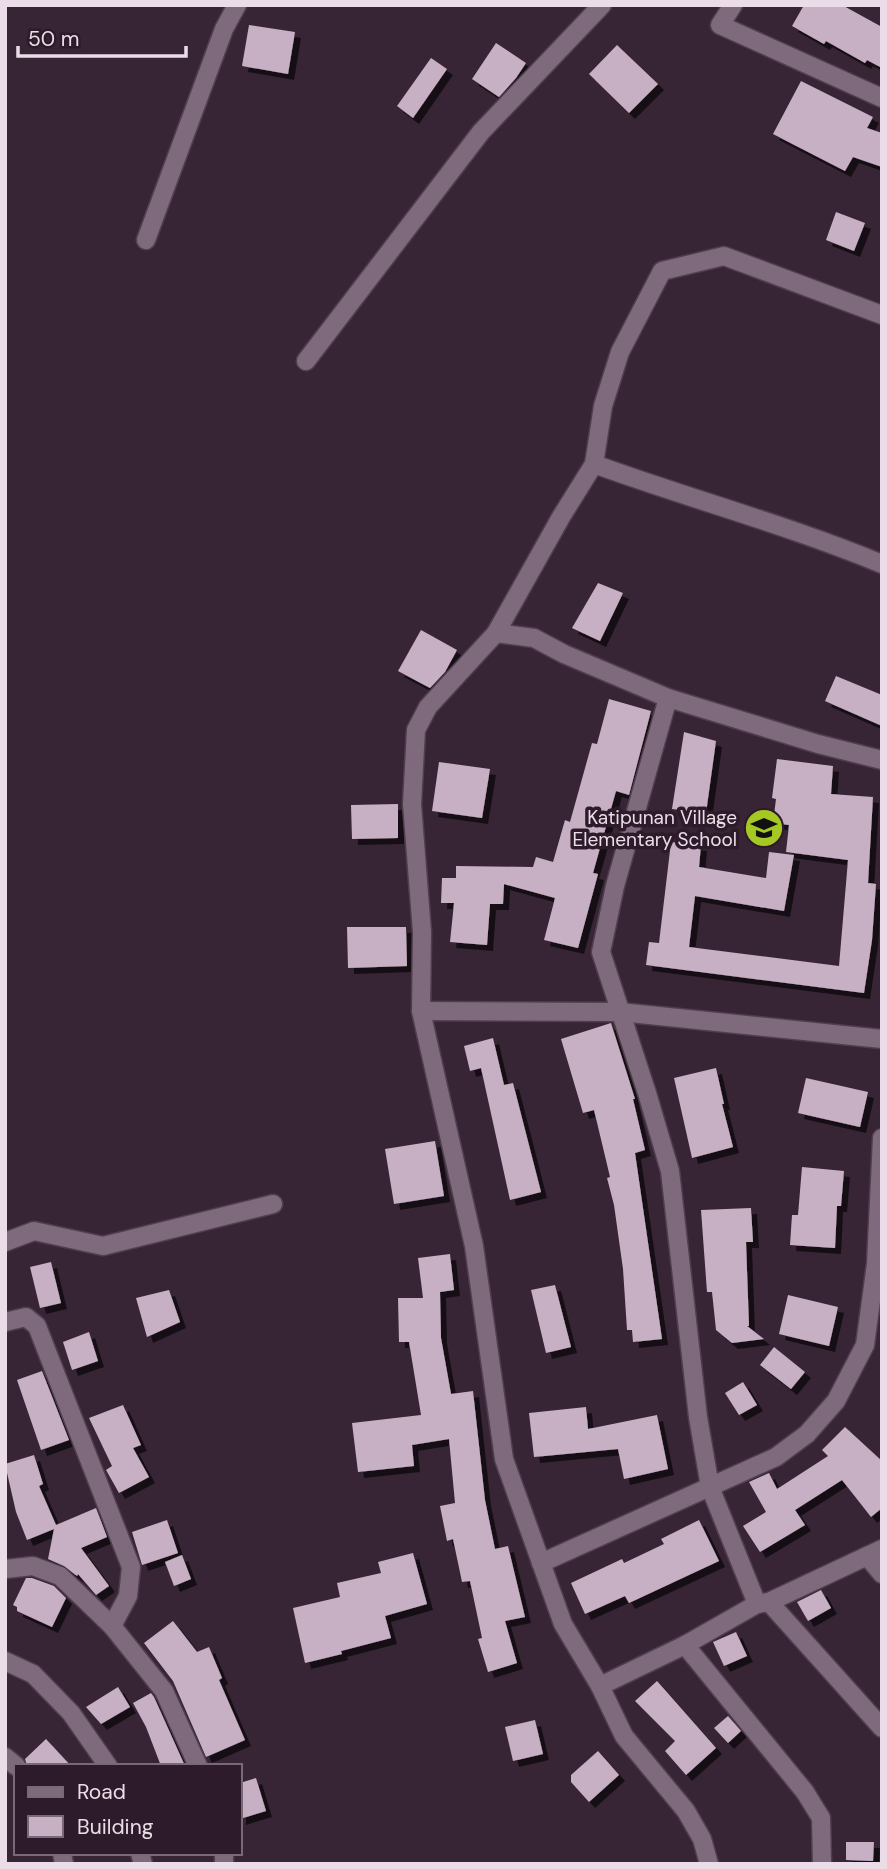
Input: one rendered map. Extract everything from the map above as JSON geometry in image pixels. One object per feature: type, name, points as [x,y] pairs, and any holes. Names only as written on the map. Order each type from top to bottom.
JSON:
[{"type":"street","points":[[146,240],[224,29],[237,5]]},
{"type":"street","points":[[306,361],[481,132],[602,5]]},
{"type":"street","points":[[733,5],[720,25],[882,98]]},
{"type":"street","points":[[709,1864],[702,1839],[686,1811],[624,1736],[600,1686],[563,1624],[504,1459],[474,1246],[421,1011],[422,932],[412,804],[416,730],[428,707],[496,633],[594,464],[603,406],[620,352],[662,271],[724,256],[882,315]]},
{"type":"street","points":[[594,464],[844,548],[882,564]]},
{"type":"street","points":[[496,633],[534,638],[564,654],[668,698],[818,744],[882,760]]},
{"type":"street","points":[[668,698],[615,886],[601,952],[670,1171],[698,1417],[710,1487],[763,1603],[882,1728]]},
{"type":"street","points":[[421,1011],[620,1013],[882,1039]]},
{"type":"street","points":[[541,1563],[776,1457],[807,1434],[836,1401],[865,1345],[876,1264],[882,1138]]},
{"type":"street","points":[[5,1242],[34,1231],[103,1246],[273,1204]]},
{"type":"street","points":[[5,1322],[26,1317],[37,1326],[131,1567],[128,1595],[112,1626]]},
{"type":"street","points":[[600,1686],[763,1603],[874,1553],[882,1574]]},
{"type":"street","points":[[5,1569],[33,1566],[60,1576],[112,1626],[164,1690],[197,1764]]},
{"type":"street","points":[[685,1645],[806,1792],[821,1818],[822,1864]]},
{"type":"street","points":[[5,1661],[33,1674],[71,1713],[107,1764]]},
{"type":"building","points":[[804,5],[842,5],[882,27],[882,68],[867,60],[865,63],[826,41],[824,44],[792,26]]},
{"type":"building","points":[[249,25],[295,32],[288,74],[242,66]]},
{"type":"building","points":[[496,43],[526,63],[499,97],[472,79]]},
{"type":"building","points":[[617,45],[658,84],[629,113],[589,74]]},
{"type":"building","points":[[431,58],[447,69],[413,118],[397,106]]},
{"type":"building","points":[[801,81],[873,117],[867,128],[882,133],[882,167],[853,157],[845,171],[773,134]]},
{"type":"building","points":[[836,212],[865,223],[854,251],[826,240]]},
{"type":"building","points":[[598,583],[623,593],[600,641],[572,628]]},
{"type":"building","points":[[421,630],[457,650],[445,672],[430,688],[398,671]]},
{"type":"building","points":[[836,676],[882,695],[882,726],[825,701]]},
{"type":"building","points":[[609,699],[651,711],[629,795],[616,791],[593,873],[598,874],[578,948],[544,940],[555,898],[504,884],[503,904],[490,904],[487,945],[450,942],[454,903],[441,903],[442,878],[456,878],[456,866],[533,867],[536,857],[553,862],[565,820],[570,822],[592,743],[597,744]]},
{"type":"building","points":[[684,732],[716,741],[706,813],[672,809]]},
{"type":"building","points":[[777,759],[833,766],[831,794],[873,797],[868,883],[876,884],[872,940],[864,993],[646,965],[649,942],[659,943],[671,842],[701,845],[699,867],[766,878],[769,852],[794,855],[784,911],[695,896],[689,947],[839,966],[848,860],[786,852],[789,825],[773,823],[776,799],[772,798]]},
{"type":"building","points":[[439,762],[490,769],[482,818],[432,811]]},
{"type":"building","points":[[398,804],[398,838],[352,839],[351,805]]},
{"type":"building","points":[[347,927],[406,927],[407,966],[348,968]]},
{"type":"building","points":[[611,1023],[635,1099],[645,1150],[635,1153],[662,1339],[633,1342],[632,1330],[627,1330],[623,1269],[614,1205],[607,1178],[610,1177],[594,1110],[583,1113],[561,1039]]},
{"type":"building","points":[[493,1038],[504,1085],[513,1083],[541,1192],[510,1200],[481,1068],[470,1071],[464,1046]]},
{"type":"building","points":[[716,1068],[733,1147],[692,1158],[674,1078]]},
{"type":"building","points":[[806,1078],[868,1092],[860,1127],[798,1113]]},
{"type":"building","points":[[435,1141],[444,1196],[394,1204],[385,1149]]},
{"type":"building","points":[[802,1167],[844,1171],[841,1206],[837,1206],[835,1248],[790,1245],[792,1215],[798,1215]]},
{"type":"building","points":[[751,1208],[753,1242],[746,1242],[747,1326],[764,1339],[732,1343],[716,1330],[712,1292],[707,1292],[701,1210]]},
{"type":"building","points":[[450,1254],[454,1290],[440,1292],[441,1338],[451,1394],[473,1391],[485,1500],[495,1549],[508,1546],[525,1617],[505,1621],[517,1663],[488,1672],[478,1639],[482,1638],[470,1581],[462,1582],[453,1539],[447,1541],[440,1506],[455,1503],[449,1439],[412,1445],[414,1466],[358,1472],[352,1423],[421,1415],[409,1342],[399,1342],[398,1298],[423,1298],[418,1258]]},
{"type":"building","points":[[51,1262],[61,1303],[40,1308],[30,1267]]},
{"type":"building","points":[[555,1285],[571,1347],[546,1353],[531,1290]]},
{"type":"building","points":[[169,1290],[180,1322],[147,1337],[136,1298]]},
{"type":"building","points":[[788,1295],[838,1307],[829,1346],[779,1334]]},
{"type":"building","points":[[89,1332],[98,1361],[72,1370],[63,1342]]},
{"type":"building","points":[[774,1347],[805,1372],[791,1389],[760,1365]]},
{"type":"building","points":[[42,1371],[69,1440],[41,1450],[17,1380]]},
{"type":"building","points":[[743,1382],[757,1405],[739,1415],[725,1393]]},
{"type":"building","points":[[123,1405],[141,1445],[133,1448],[149,1477],[119,1493],[106,1470],[112,1466],[89,1418]]},
{"type":"building","points":[[586,1407],[588,1429],[657,1415],[668,1469],[624,1479],[618,1449],[534,1457],[529,1413]]},
{"type":"building","points":[[845,1427],[882,1461],[882,1508],[871,1517],[842,1480],[795,1510],[805,1525],[760,1552],[743,1526],[766,1512],[749,1482],[769,1473],[777,1489],[828,1456],[822,1450]]},
{"type":"building","points":[[34,1455],[43,1484],[39,1486],[56,1525],[96,1508],[107,1537],[81,1548],[109,1586],[96,1595],[78,1574],[77,1576],[48,1559],[54,1529],[27,1540],[16,1512],[5,1464]]},
{"type":"building","points":[[167,1520],[178,1553],[142,1565],[132,1532]]},
{"type":"building","points":[[699,1520],[719,1561],[629,1603],[625,1596],[585,1614],[571,1583],[622,1559],[624,1563],[664,1544],[661,1539]]},
{"type":"building","points":[[413,1553],[427,1604],[385,1616],[391,1638],[305,1663],[293,1608],[340,1597],[337,1583],[381,1573],[378,1562]]},
{"type":"building","points":[[182,1555],[191,1579],[174,1586],[165,1562]]},
{"type":"building","points":[[26,1578],[54,1586],[66,1598],[52,1627],[17,1611],[17,1607],[13,1605]]},
{"type":"building","points":[[821,1590],[831,1608],[808,1621],[797,1602]]},
{"type":"building","points":[[173,1621],[197,1652],[209,1647],[222,1678],[219,1680],[245,1740],[206,1757],[173,1681],[144,1643]]},
{"type":"building","points":[[736,1632],[747,1656],[724,1666],[713,1642]]},
{"type":"building","points":[[657,1681],[716,1748],[686,1775],[665,1751],[675,1741],[635,1701]]},
{"type":"building","points":[[118,1687],[130,1707],[101,1724],[86,1707]]},
{"type":"building","points":[[151,1693],[184,1764],[160,1764],[133,1703]]},
{"type":"building","points":[[728,1716],[741,1731],[728,1743],[714,1728]]},
{"type":"building","points":[[535,1720],[543,1754],[513,1761],[505,1727]]},
{"type":"building","points":[[46,1739],[69,1764],[26,1764],[25,1759]]},
{"type":"building","points":[[598,1751],[619,1775],[589,1802],[571,1782],[571,1775]]},
{"type":"building","points":[[256,1778],[266,1811],[242,1818],[242,1782]]},
{"type":"building","points":[[846,1842],[874,1842],[873,1861],[846,1860]]},
{"type":"place","name":"Katipunan Village Elementary School","points":[[764,828]]}]
